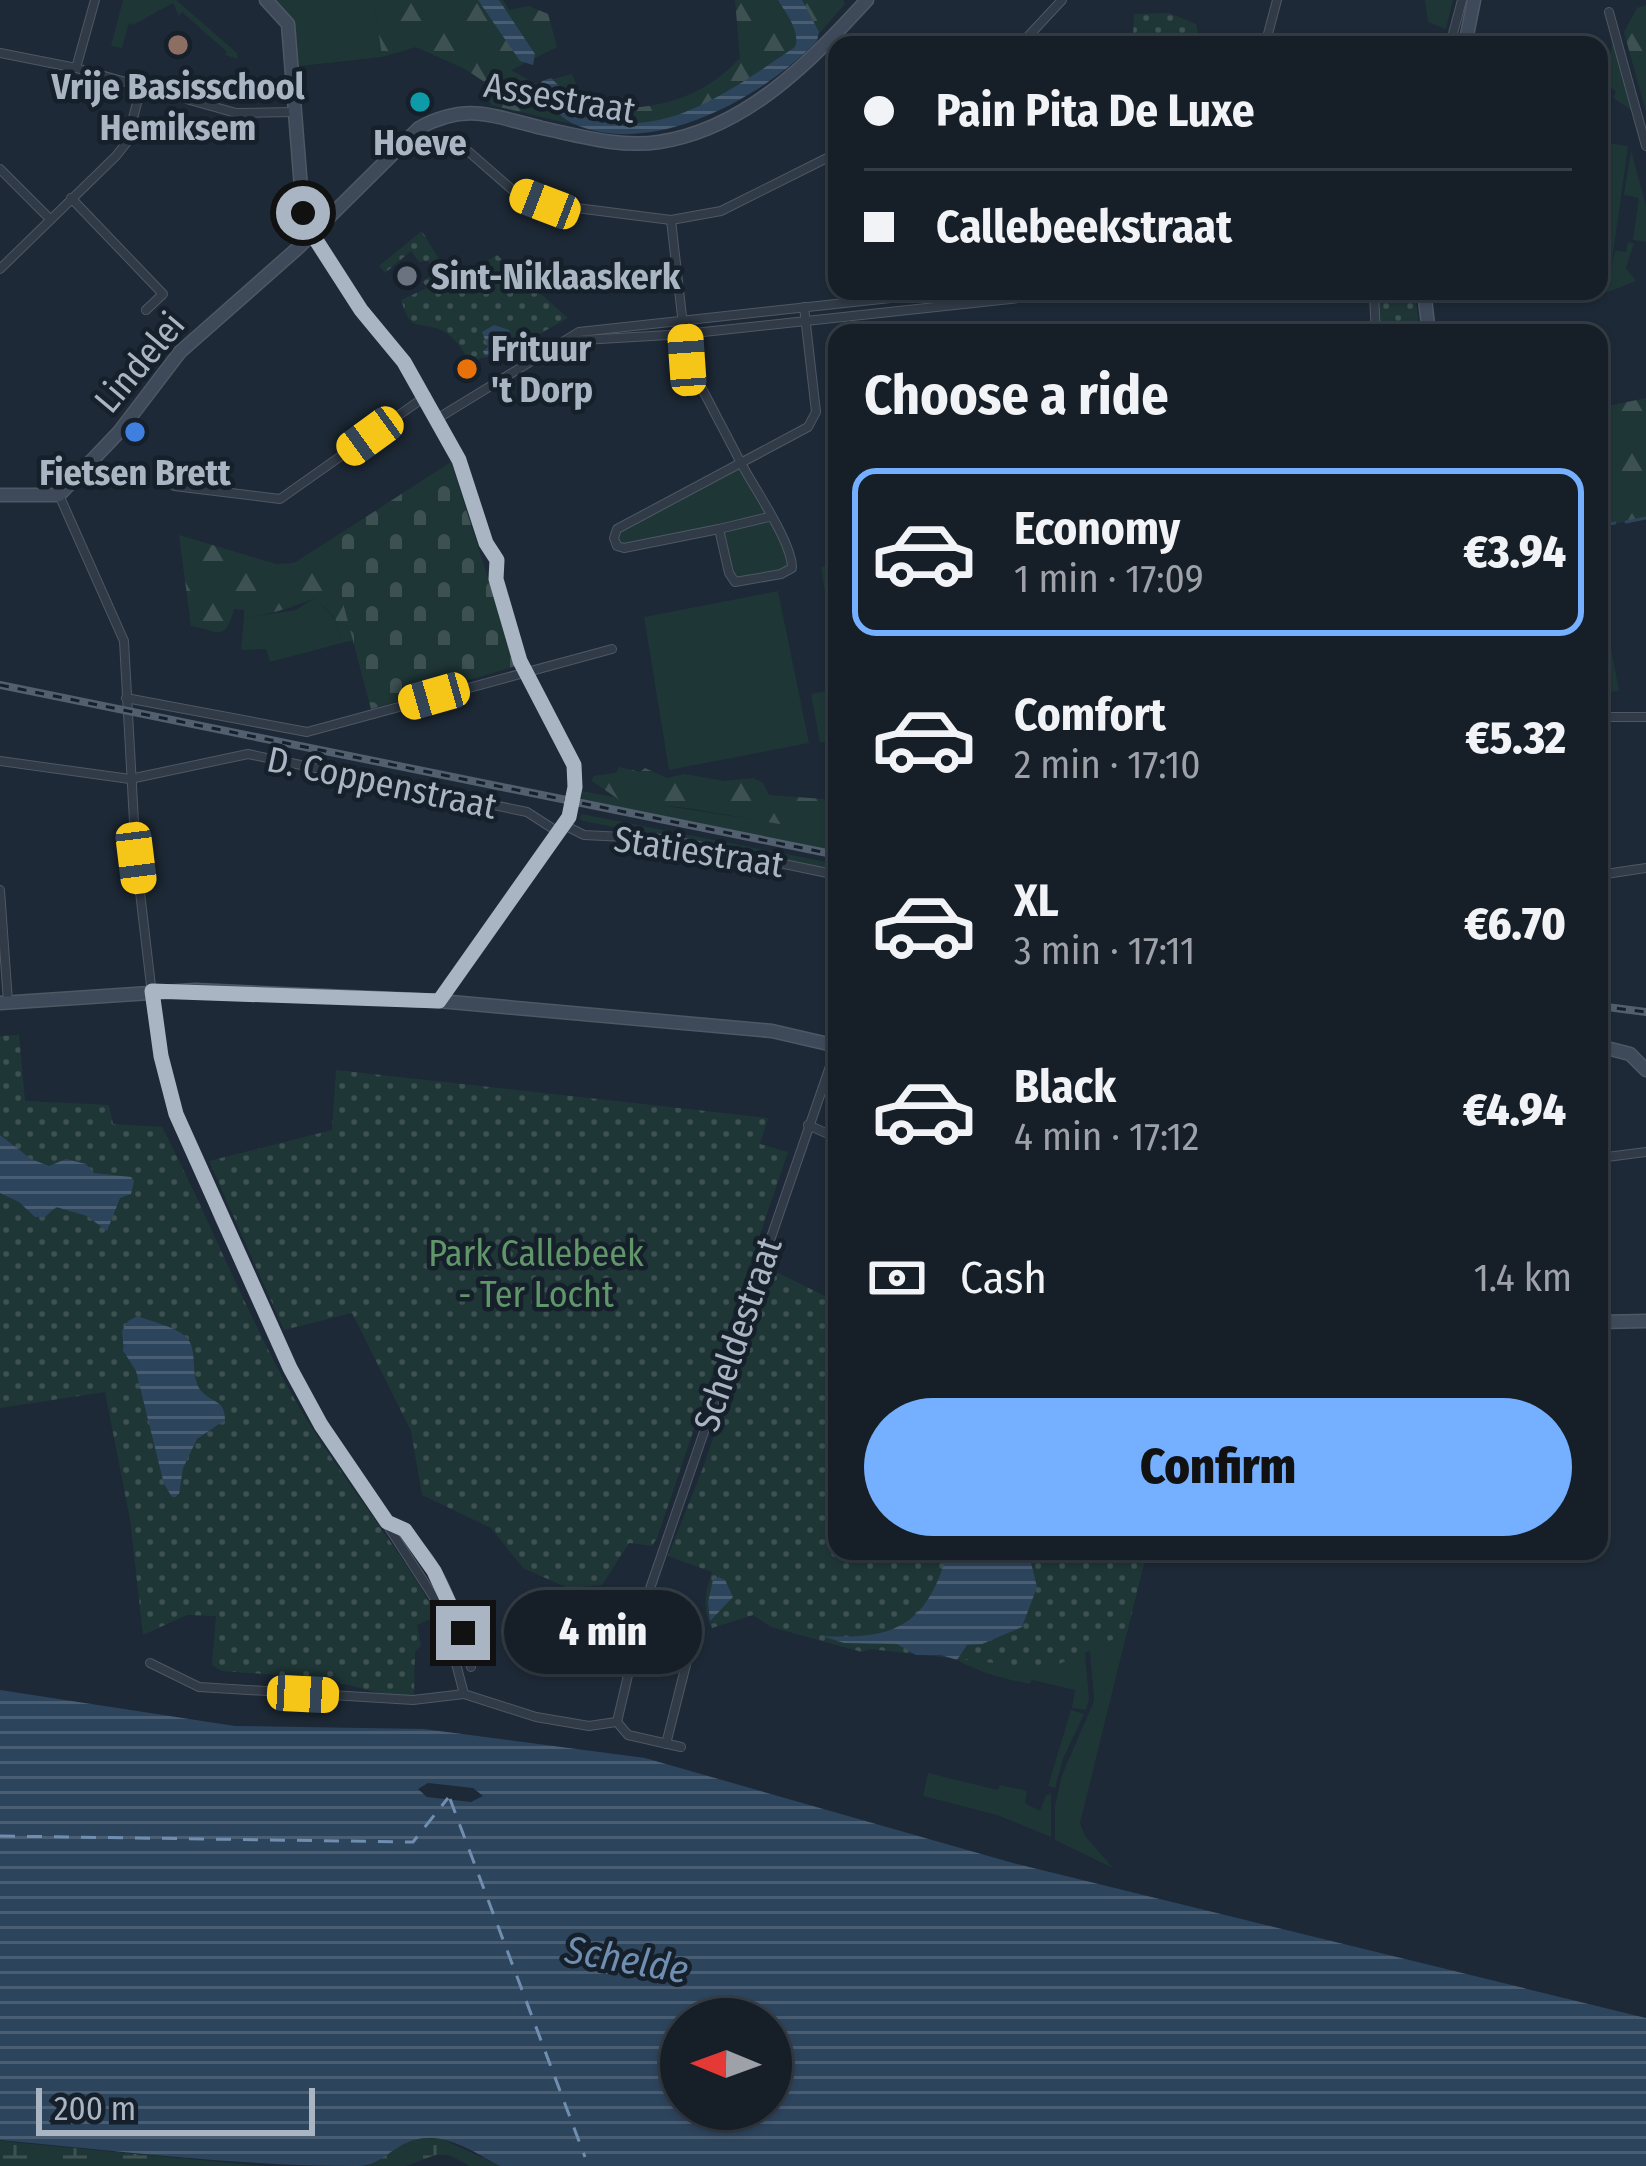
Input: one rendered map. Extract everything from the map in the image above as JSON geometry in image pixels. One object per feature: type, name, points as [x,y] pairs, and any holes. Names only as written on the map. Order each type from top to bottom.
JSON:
[{"type":"street","points":[[76,68],[94,0]]},
{"type":"street","points":[[266,0],[288,24],[303,213],[361,310],[426,396],[459,460],[486,543],[497,560],[496,579],[525,670],[574,765],[574,802],[561,828],[439,1001]]},
{"type":"street","name":"Assestraat","points":[[832,36],[867,0]]},
{"type":"street","points":[[1028,36],[1062,0]]},
{"type":"street","points":[[1267,36],[1277,0]]},
{"type":"street","points":[[1452,36],[1462,0]]},
{"type":"street","points":[[1467,36],[1474,0]]},
{"type":"street","points":[[1609,12],[1646,146]]},
{"type":"street","name":"Assestraat","points":[[313,233],[413,132],[442,116],[468,111],[627,144],[659,142],[697,132],[788,81],[828,40]]},
{"type":"street","points":[[0,53],[76,68],[250,116],[294,112]]},
{"type":"street","points":[[0,269],[127,142],[141,87]]},
{"type":"street","points":[[469,152],[516,193],[545,204],[671,220],[721,211],[828,158]]},
{"type":"street","points":[[0,169],[50,219]]},
{"type":"street","points":[[71,198],[163,294],[146,310]]},
{"type":"street","points":[[671,220],[687,360],[793,561],[792,568],[735,582],[719,529]]},
{"type":"street","name":"Lindelei","points":[[59,495],[119,433],[180,352],[313,233]]},
{"type":"street","points":[[435,420],[587,330],[870,300]]},
{"type":"street","points":[[561,342],[685,334],[1000,300]]},
{"type":"street","points":[[769,517],[624,548],[614,538],[617,529],[808,427],[815,418],[804,307]]},
{"type":"street","points":[[174,486],[280,499],[426,396]]},
{"type":"street","points":[[0,495],[59,495],[124,641],[130,779],[152,991],[169,1092],[220,1219],[303,1394],[442,1610],[464,1694]]},
{"type":"street","points":[[125,698],[307,732],[612,649]]},
{"type":"street","points":[[1608,717],[1646,717]]},
{"type":"street","name":"D. Coppenstraat","points":[[0,761],[130,779],[248,754],[527,812],[561,828]]},
{"type":"street","name":"Statiestraat","points":[[561,828],[584,835],[665,839],[828,873]]},
{"type":"street","points":[[1608,874],[1646,868]]},
{"type":"street","points":[[0,890],[4,1003],[152,991],[439,1001],[785,1032],[828,1044]]},
{"type":"street","points":[[1608,1048],[1623,1051],[1643,1066]]},
{"type":"street","name":"Scheldestraat","points":[[616,1722],[640,1623],[828,1071]]},
{"type":"street","points":[[808,1125],[828,1134]]},
{"type":"street","points":[[1608,1157],[1646,1152]]},
{"type":"street","points":[[1608,1322],[1646,1321]]},
{"type":"street","points":[[387,1522],[405,1530],[434,1571],[452,1604],[470,1667]]},
{"type":"street","points":[[588,1642],[598,1614],[640,1623]]},
{"type":"street","points":[[667,1744],[692,1641]]},
{"type":"street","points":[[150,1663],[199,1687],[413,1700],[464,1694],[536,1717],[589,1726],[616,1722],[628,1735],[681,1747]]},
{"type":"green space","points":[[123,0],[176,0],[237,53],[238,59],[225,55],[182,12],[179,16],[173,3],[129,23],[122,48],[111,46]]},
{"type":"green space","points":[[266,0],[374,0],[382,57],[291,67],[288,25]]},
{"type":"green space","points":[[374,0],[503,0],[509,10],[529,6],[548,14],[557,47],[511,70],[536,84],[572,74],[583,103],[626,108],[688,95],[740,58],[735,0],[843,0],[845,4],[802,53],[681,124],[589,128],[491,105],[483,81],[416,47],[382,57]]},
{"type":"green space","points":[[1425,0],[1453,0],[1446,29],[1428,22]]},
{"type":"green space","points":[[1646,5],[1646,112],[1624,32],[1637,8]]},
{"type":"green space","points":[[1169,13],[1196,24],[1199,36],[1133,36],[1134,14]]},
{"type":"green space","points":[[1613,40],[1633,111],[1613,98],[1616,92],[1608,86]]},
{"type":"green space","points":[[1608,143],[1628,146],[1611,269],[1615,250],[1626,252],[1628,242],[1634,243],[1626,268],[1636,281],[1608,292]]},
{"type":"green space","points":[[1631,150],[1646,206],[1646,242],[1633,240],[1639,198],[1624,195]]},
{"type":"green space","points":[[422,231],[452,281],[497,255],[568,318],[498,357],[471,364],[448,334],[413,323],[404,310],[401,300],[427,288],[423,282],[429,277],[429,261],[419,262],[411,251],[385,273],[379,266]]},
{"type":"green space","points":[[1376,300],[1416,302],[1419,324],[1378,324]]},
{"type":"green space","points":[[1646,398],[1646,518],[1608,524],[1608,406]]},
{"type":"green space","points":[[451,462],[516,666],[371,709],[327,542]]},
{"type":"green space","points":[[741,463],[790,555],[792,568],[735,582],[719,529],[617,546],[617,529]]},
{"type":"green space","points":[[179,535],[276,564],[294,563],[327,542],[354,640],[342,643],[335,618],[315,598],[244,618],[244,610],[234,609],[227,627],[219,632],[191,626]]},
{"type":"green space","points":[[828,565],[828,611],[821,567]]},
{"type":"green space","points":[[778,591],[809,743],[669,770],[644,617]]},
{"type":"green space","points":[[315,598],[335,619],[342,643],[270,662],[266,649],[241,650],[244,618],[295,610]]},
{"type":"green space","points":[[1608,631],[1619,691],[1608,693]]},
{"type":"green space","points":[[828,691],[828,742],[820,743],[811,694]]},
{"type":"green space","points":[[619,767],[640,772],[645,768],[667,778],[684,774],[724,781],[753,778],[763,783],[769,795],[828,799],[828,832],[621,801],[592,781],[593,776],[616,773]]},
{"type":"green space","points":[[582,791],[828,832],[828,849],[582,801]]},
{"type":"green space","points":[[582,814],[828,862],[828,869],[583,821]]},
{"type":"green space","points":[[19,1035],[25,1101],[109,1105],[113,1124],[162,1127],[295,1400],[437,1616],[417,1625],[421,1646],[415,1652],[414,1696],[387,1695],[322,1678],[222,1671],[212,1665],[216,1616],[187,1615],[143,1635],[130,1519],[105,1392],[0,1408],[0,1036]]},
{"type":"green space","name":"Park Callebeek - Ter Locht","points":[[336,1070],[768,1118],[760,1144],[788,1152],[657,1538],[652,1546],[629,1543],[602,1585],[568,1588],[523,1568],[491,1528],[422,1495],[411,1431],[352,1313],[284,1330],[209,1161],[332,1130]]},
{"type":"green space","points":[[770,1269],[828,1298],[828,1560],[1145,1560],[1127,1633],[1057,1665],[1030,1667],[870,1649],[862,1652],[771,1627],[753,1615],[712,1628],[706,1600],[712,1572],[668,1556]]},
{"type":"green space","points":[[1131,1560],[1145,1560],[1080,1823],[1085,1836],[1113,1868],[1055,1840],[1055,1806],[1062,1775],[1094,1701],[1090,1651],[1085,1653],[1086,1710],[1072,1708],[1075,1690],[1002,1678],[957,1660]]},
{"type":"green space","points":[[1071,1710],[1084,1714],[1055,1788],[1048,1786]]},
{"type":"green space","points":[[928,1773],[998,1790],[1000,1785],[1027,1791],[1025,1803],[1040,1811],[1046,1795],[1051,1794],[1051,1837],[997,1815],[923,1796]]},
{"type":"green space","points":[[440,2138],[500,2166],[470,2166],[449,2155],[435,2155],[406,2166],[367,2166],[403,2141]]},
{"type":"green space","points":[[0,2141],[261,2166],[0,2166]]},
{"type":"water","points":[[478,0],[499,0],[535,54],[533,65],[520,61]]},
{"type":"water","points":[[778,0],[802,0],[819,32],[817,41],[767,83],[704,117],[636,134],[603,132],[567,120],[538,91],[542,81],[551,78],[588,113],[621,123],[674,116],[726,92],[795,47],[794,29]]},
{"type":"water","points":[[494,325],[511,335],[497,352],[485,356],[488,347],[482,332]]},
{"type":"water","points":[[0,1135],[31,1159],[49,1166],[66,1159],[86,1164],[94,1173],[131,1177],[131,1194],[120,1198],[107,1231],[87,1216],[56,1207],[45,1217],[35,1217],[0,1193]]},
{"type":"water","points":[[138,1316],[185,1336],[192,1348],[198,1386],[225,1414],[225,1420],[197,1439],[183,1468],[179,1494],[172,1497],[164,1484],[136,1371],[124,1352],[122,1331]]},
{"type":"water","points":[[945,1560],[1030,1560],[1037,1587],[1022,1627],[982,1644],[967,1645],[957,1660],[916,1655],[897,1644],[844,1643],[822,1636],[870,1635],[904,1623],[918,1612]]},
{"type":"water","points":[[719,1577],[733,1597],[710,1621],[708,1602],[713,1580]]},
{"type":"water","name":"Schelde","points":[[0,1690],[235,1726],[424,1729],[645,1758],[1013,1863],[1646,2018],[1646,2166],[500,2166],[459,2144],[432,2138],[409,2142],[358,2166],[179,2157],[0,2140]]},
{"type":"pier","points":[[428,1783],[473,1788],[483,1796],[471,1802],[427,1797],[418,1789]]},
{"type":"waterway","points":[[1626,522],[1646,518]]},
{"type":"waterway","points":[[1608,524],[1615,523]]},
{"type":"ferry route","points":[[0,1836],[413,1842],[448,1798]]},
{"type":"ferry route","points":[[450,1799],[585,2157]]},
{"type":"railway","points":[[0,685],[828,853]]},
{"type":"railway","points":[[1608,1007],[1646,1012]]},
{"type":"place","name":"Vrije Basisschool Hemiksem","points":[[178,45]]},
{"type":"place","name":"Hoeve","points":[[420,102]]},
{"type":"place","name":"Sint-Niklaaskerk","points":[[407,276]]},
{"type":"place","name":"Frituur 't Dorp","points":[[467,369]]},
{"type":"place","name":"Fietsen Brett","points":[[135,432]]},
{"type":"route","points":[[303,213],[361,310],[426,396],[459,460],[486,543],[497,560],[496,579],[520,661],[574,765],[574,802],[569,817],[439,1001],[152,991],[161,1056],[176,1114],[290,1368],[321,1425],[387,1522],[405,1530],[419,1547],[463,1633]]}]
